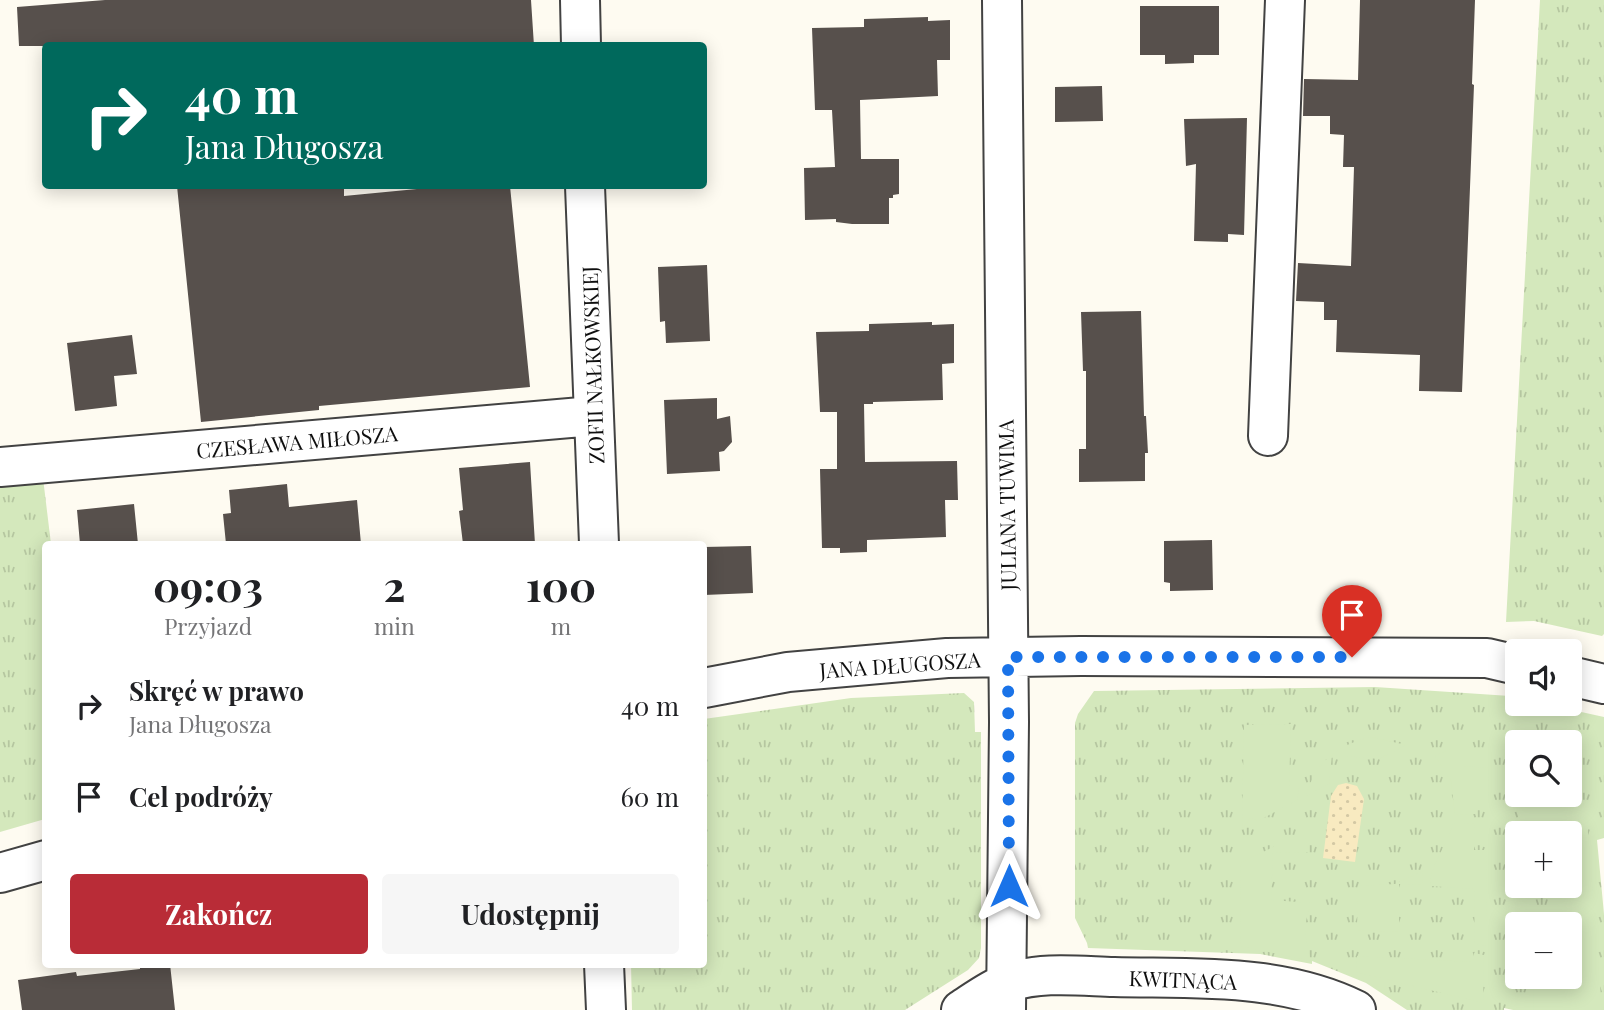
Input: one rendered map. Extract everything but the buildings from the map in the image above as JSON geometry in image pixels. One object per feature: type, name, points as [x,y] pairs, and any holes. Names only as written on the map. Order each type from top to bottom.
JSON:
[{"type":"street","points":[[580,0],[581,42]]},
{"type":"street","name":"JULIANA TUWIMA","points":[[1002,0],[1008,657],[1007,996]]},
{"type":"street","points":[[1268,436],[1285,0]]},
{"type":"street","name":"ZOFII NAŁKOWSKIEJ","points":[[585,189],[599,541]]},
{"type":"street","name":"CZESŁAWA MIŁOSZA","points":[[0,467],[593,416]]},
{"type":"street","name":"JANA DŁUGOSZA","points":[[707,687],[788,672],[947,658],[1487,658],[1505,662]]},
{"type":"street","points":[[1582,679],[1604,684]]},
{"type":"street","points":[[0,873],[42,861]]},
{"type":"street","points":[[604,968],[606,1010]]},
{"type":"street","name":"KWITNĄCA","points":[[1007,996],[1038,977],[1241,979],[1303,991],[1356,1010]]},
{"type":"street","points":[[961,1010],[1007,996]]},
{"type":"green space","points":[[1540,0],[1604,0],[1602,636],[1534,621],[1506,622]]},
{"type":"green space","points":[[43,478],[51,541],[42,541],[42,820],[0,832],[0,482]]},
{"type":"green space","points":[[1375,687],[1505,696],[1505,716],[1582,716],[1582,712],[1604,717],[1604,838],[1597,840],[1604,914],[1604,1010],[1407,1010],[1366,983],[1312,961],[1312,964],[1260,954],[1088,948],[1075,918],[1075,723],[1094,691]]},
{"type":"green space","points":[[964,693],[974,702],[975,732],[981,732],[979,958],[968,970],[905,1010],[632,1010],[631,968],[707,968],[707,719],[851,698]]},
{"type":"green space","points":[[1291,724],[1289,787],[1299,788],[1297,800],[1258,821],[1250,818],[1242,830],[1244,725]]},
{"type":"green space","points":[[1372,737],[1406,745],[1379,759],[1332,755],[1329,784],[1306,796],[1315,773],[1330,756],[1349,744]]},
{"type":"green space","points":[[1464,742],[1464,766],[1489,768],[1488,798],[1475,798],[1475,814],[1455,815],[1451,781],[1435,756]]},
{"type":"green space","points":[[1582,802],[1586,808],[1602,1010],[1534,1010],[1533,989],[1582,989],[1582,912],[1556,912],[1559,898],[1582,898],[1582,821],[1518,821],[1518,807],[1582,807]]},
{"type":"green space","points":[[1453,824],[1475,824],[1474,850],[1487,850],[1486,946],[1474,944],[1475,889],[1430,886],[1433,870]]},
{"type":"green space","points":[[1303,832],[1309,852],[1273,853],[1271,900],[1312,903],[1306,932],[1311,961],[1240,946],[1241,863]]},
{"type":"green space","points":[[1423,871],[1422,885],[1399,884],[1399,932],[1357,930],[1358,886],[1395,884]]},
{"type":"green space","points":[[1508,898],[1526,898],[1526,910],[1547,911],[1546,912],[1508,912]]},
{"type":"green space","points":[[1474,953],[1484,955],[1483,1003],[1356,972],[1357,956],[1473,962]]},
{"type":"sand","points":[[1346,783],[1357,786],[1364,799],[1355,862],[1323,858],[1331,796],[1338,785]]},
{"type":"route","points":[[1009,886],[1008,657],[1352,657]]}]
